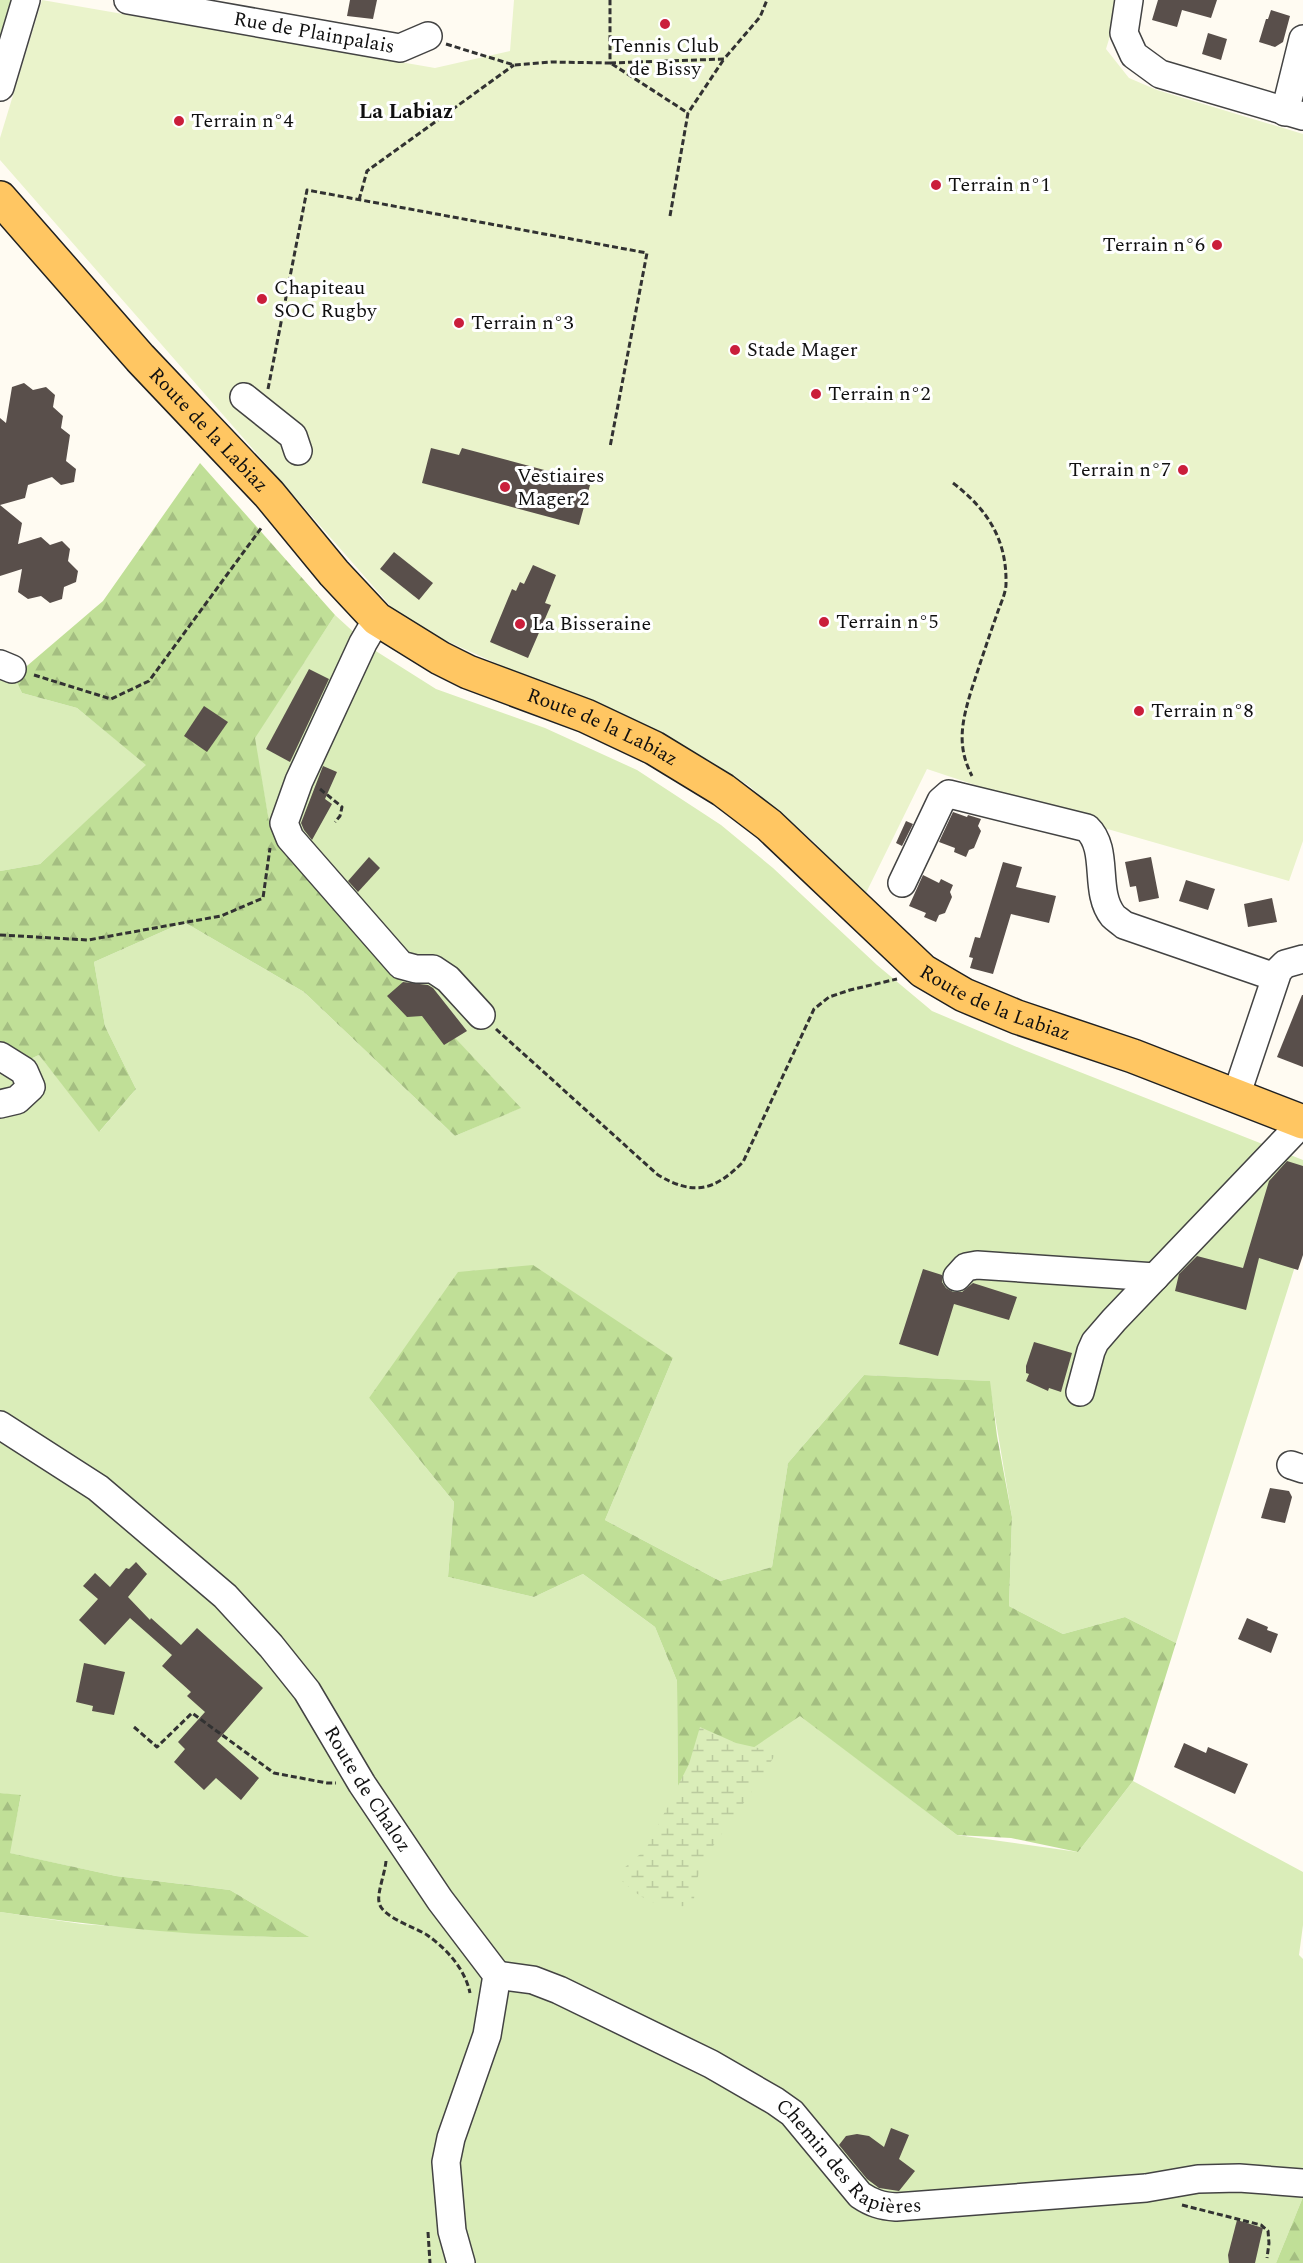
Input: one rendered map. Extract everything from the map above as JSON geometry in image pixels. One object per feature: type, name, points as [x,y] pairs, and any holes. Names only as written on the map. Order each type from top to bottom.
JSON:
[{"type":"main road","name":"Route de la Labiaz","points":[[0,198],[140,358],[269,494],[334,573],[376,619],[440,658],[468,672],[586,716],[654,748],[723,790],[769,825],[923,971],[964,995],[1017,1017],[1133,1056],[1303,1122]]},
{"type":"street","points":[[0,87],[26,0]]},
{"type":"street","name":"Rue de Plainpalais","points":[[128,0],[400,48],[428,36]]},
{"type":"street","points":[[1129,0],[1124,33],[1134,55],[1160,74],[1294,114],[1303,39]]},
{"type":"street","points":[[252,404],[293,436],[298,451]]},
{"type":"street","points":[[376,619],[299,781],[284,824],[290,838],[401,965],[416,969],[433,969],[448,979],[481,1015]]},
{"type":"street","points":[[902,883],[941,801],[949,794],[985,802],[1087,828],[1093,834],[1097,844],[1107,905],[1113,916],[1124,925],[1275,977]]},
{"type":"street","points":[[1236,1096],[1275,977],[1285,964],[1303,959]]},
{"type":"street","points":[[0,1056],[24,1071],[32,1088],[17,1100],[0,1104]]},
{"type":"street","points":[[1080,1392],[1095,1342],[1303,1122]]},
{"type":"street","points":[[957,1277],[966,1267],[977,1265],[1155,1277]]},
{"type":"street","name":"Route de Chaloz","points":[[0,1425],[98,1488],[225,1596],[271,1646],[307,1691],[362,1784],[440,1900],[497,1975]]},
{"type":"street","points":[[460,2263],[452,2231],[446,2162],[451,2139],[487,2035],[497,1975]]},
{"type":"street","name":"Chemin des Rapières","points":[[497,1975],[533,1980],[559,1990],[711,2064],[775,2101],[792,2113],[860,2195],[882,2206],[896,2207],[1146,2188],[1198,2180],[1239,2178],[1303,2183]]},
{"type":"path","points":[[610,0],[610,63]]},
{"type":"path","points":[[670,216],[688,113],[724,59],[760,17],[767,0]]},
{"type":"path","points":[[428,36],[458,50],[514,65],[551,62],[610,63],[724,59]]},
{"type":"path","points":[[610,63],[688,113]]},
{"type":"path","points":[[359,200],[367,171],[514,65]]},
{"type":"path","points":[[252,404],[272,376],[307,190],[647,253],[610,447]]},
{"type":"path","points":[[953,483],[967,494],[995,527],[1004,557],[1006,586],[969,700],[961,737],[966,764],[985,802]]},
{"type":"path","points":[[6,667],[111,699],[149,681],[265,523]]},
{"type":"path","points":[[299,781],[317,787],[342,807],[340,816],[335,822]]},
{"type":"path","points":[[0,935],[88,940],[221,916],[263,898],[271,840],[284,824]]},
{"type":"path","points":[[481,1015],[658,1175],[677,1186],[694,1188],[711,1185],[729,1176],[743,1162],[814,1009],[829,997],[923,971]]},
{"type":"path","points":[[134,1726],[157,1747],[192,1713],[274,1773],[327,1783],[362,1784]]},
{"type":"path","points":[[386,1859],[379,1893],[380,1905],[384,1911],[395,1918],[429,1936],[449,1955],[466,1977],[471,1994],[470,2002]]},
{"type":"path","points":[[1178,2204],[1261,2225],[1268,2231],[1267,2258]]},
{"type":"path","points":[[428,2227],[430,2263]]},
{"type":"green space","points":[[0,0],[19,0],[0,43]]},
{"type":"green space","name":"Stade Mager","points":[[42,0],[435,68],[510,51],[514,0],[1121,0],[1106,49],[1129,78],[1157,90],[1303,134],[1303,841],[1289,881],[1104,828],[927,769],[864,897],[814,842],[748,785],[674,743],[440,638],[393,609],[0,160],[0,138]]},
{"type":"green space","points":[[200,463],[335,615],[255,738],[270,827],[377,955],[521,1108],[455,1136],[304,992],[184,922],[94,962],[105,1026],[136,1089],[99,1132],[39,1055],[0,1073],[0,871],[40,864],[146,765],[77,708],[22,693],[14,677],[103,601]]},
{"type":"green space","points":[[335,615],[371,648],[436,689],[545,728],[637,770],[721,825],[773,868],[877,965],[932,1011],[1024,1050],[1303,1160],[1303,1241],[1176,1643],[1125,1617],[1063,1634],[1009,1606],[1012,1517],[989,1381],[864,1375],[788,1463],[772,1567],[720,1581],[605,1520],[673,1358],[369,1398],[454,1502],[448,1577],[534,1597],[583,1574],[655,1627],[677,1681],[678,1798],[800,1715],[957,1835],[1078,1852],[1133,1781],[1303,1872],[1303,1925],[1299,1955],[1303,1959],[1303,2197],[1276,2263],[0,2263],[0,1912],[82,1924],[264,1937],[307,1936],[230,1890],[116,1876],[9,1853],[21,1796],[0,1793],[0,1073],[39,1055],[100,1131],[136,1089],[105,1026],[94,962],[184,922],[304,992],[455,1136],[520,1108],[377,955],[270,827],[254,738]]},
{"type":"green space","points":[[0,672],[14,677],[22,693],[77,708],[147,765],[40,864],[0,871]]},
{"type":"green space","points":[[533,1265],[673,1358],[605,1520],[720,1581],[772,1567],[788,1463],[864,1375],[990,1381],[997,1436],[1012,1517],[1009,1606],[1063,1634],[1125,1617],[1176,1643],[1133,1781],[1078,1852],[1011,1838],[957,1835],[800,1716],[678,1799],[677,1681],[655,1627],[583,1574],[534,1597],[448,1577],[454,1502],[369,1398],[458,1272]]},
{"type":"green space","points":[[700,1727],[736,1743],[777,1752],[706,1856],[697,1879],[693,1905],[659,1904],[642,1897],[616,1875],[646,1849],[689,1764]]},
{"type":"green space","points":[[0,1793],[21,1795],[10,1853],[116,1876],[230,1890],[309,1937],[232,1936],[154,1930],[0,1912]]},
{"type":"green space","points":[[1303,2197],[1303,2263],[1276,2263]]},
{"type":"building","points":[[350,0],[377,0],[373,19],[347,16]]},
{"type":"building","points":[[1158,0],[1217,0],[1211,18],[1182,10],[1177,27],[1152,20]]},
{"type":"building","points":[[1271,10],[1290,16],[1283,42],[1275,47],[1259,42]]},
{"type":"building","points":[[1208,33],[1227,39],[1221,60],[1202,54]]},
{"type":"building","points":[[24,383],[33,390],[46,387],[55,395],[53,407],[63,416],[61,428],[70,435],[66,461],[76,469],[74,482],[61,485],[52,477],[28,485],[25,498],[0,505],[0,418],[6,423],[12,387]]},
{"type":"building","name":"Vestiaires Mager 2","points":[[431,448],[459,455],[462,448],[590,485],[579,525],[422,483]]},
{"type":"building","points":[[0,505],[22,523],[18,544],[41,537],[50,545],[62,541],[70,549],[68,561],[78,571],[76,582],[64,587],[62,599],[50,603],[41,596],[28,599],[18,592],[22,569],[0,576]]},
{"type":"building","points":[[394,552],[433,583],[419,600],[380,569]]},
{"type":"building","name":"La Bisseraine","points":[[533,565],[556,575],[545,603],[551,605],[528,658],[490,642],[512,589],[516,591],[520,582],[524,584]]},
{"type":"building","points":[[309,669],[329,679],[290,762],[266,749]]},
{"type":"building","points":[[204,706],[228,722],[207,752],[184,736]]},
{"type":"building","points":[[323,766],[337,772],[325,799],[332,804],[312,840],[301,823]]},
{"type":"building","points":[[953,812],[981,819],[978,826],[981,831],[974,848],[969,850],[966,857],[954,852],[955,848],[939,842]]},
{"type":"building","points":[[906,821],[913,824],[902,846],[896,843]]},
{"type":"building","points":[[369,857],[380,868],[358,892],[348,881]]},
{"type":"building","points":[[1151,857],[1159,898],[1139,902],[1136,886],[1130,887],[1125,862]]},
{"type":"building","points":[[1003,862],[1022,867],[1016,887],[1056,896],[1049,923],[1011,914],[993,974],[970,968],[973,958],[969,957],[975,937],[980,938]]},
{"type":"building","points":[[923,875],[939,883],[941,879],[953,885],[950,892],[952,897],[945,913],[939,915],[936,922],[924,917],[926,913],[909,906]]},
{"type":"building","points":[[1186,880],[1215,889],[1208,910],[1179,901]]},
{"type":"building","points":[[1272,898],[1277,922],[1248,927],[1244,904]]},
{"type":"building","points":[[403,982],[428,985],[433,988],[467,1031],[444,1045],[422,1016],[407,1017],[387,996]]},
{"type":"building","points":[[1303,995],[1303,1067],[1277,1057]]},
{"type":"building","points":[[1287,1161],[1303,1166],[1303,1255],[1298,1270],[1259,1258],[1246,1310],[1175,1291],[1179,1274],[1197,1256],[1243,1268],[1269,1181]]},
{"type":"building","points":[[923,1269],[942,1275],[942,1282],[953,1292],[962,1292],[973,1283],[1017,1297],[1009,1320],[954,1304],[938,1356],[899,1344]]},
{"type":"building","points":[[1034,1342],[1072,1353],[1061,1392],[1049,1388],[1048,1391],[1026,1381],[1029,1374],[1026,1373],[1026,1366]]},
{"type":"building","points":[[1270,1488],[1289,1491],[1292,1497],[1285,1523],[1261,1518]]},
{"type":"building","points":[[136,1562],[147,1574],[128,1597],[150,1620],[151,1618],[181,1645],[197,1628],[263,1688],[217,1741],[259,1778],[241,1800],[216,1778],[204,1790],[174,1762],[185,1749],[178,1742],[205,1712],[187,1696],[191,1692],[162,1666],[172,1655],[130,1618],[105,1645],[79,1620],[98,1599],[83,1586],[95,1573],[110,1587],[126,1568],[129,1569]]},
{"type":"building","points":[[1247,1618],[1278,1634],[1271,1653],[1238,1639]]},
{"type":"building","points":[[84,1663],[125,1672],[114,1715],[92,1711],[93,1706],[76,1702]]},
{"type":"building","points":[[1184,1743],[1206,1753],[1208,1747],[1248,1764],[1235,1794],[1174,1767]]},
{"type":"building","points":[[891,2128],[909,2135],[899,2159],[915,2171],[899,2191],[879,2188],[867,2179],[839,2145],[846,2136],[857,2134],[869,2136],[884,2147]]},
{"type":"building","points":[[1237,2220],[1263,2228],[1255,2263],[1229,2263],[1228,2255]]},
{"type":"place","name":"Tennis Club de Bissy","points":[[665,24]]},
{"type":"place","name":"Terrain n°4","points":[[179,121]]},
{"type":"place","name":"Terrain n°1","points":[[936,185]]},
{"type":"place","name":"Terrain n°6","points":[[1217,245]]},
{"type":"place","name":"Chapiteau SOC Rugby","points":[[262,299]]},
{"type":"place","name":"Terrain n°3","points":[[459,323]]},
{"type":"place","name":"Stade Mager","points":[[735,350]]},
{"type":"place","name":"Terrain n°2","points":[[816,394]]},
{"type":"place","name":"Terrain n°7","points":[[1183,470]]},
{"type":"place","name":"Vestiaires Mager 2","points":[[505,487]]},
{"type":"place","name":"Terrain n°5","points":[[824,622]]},
{"type":"place","name":"La Bisseraine","points":[[520,624]]},
{"type":"place","name":"Terrain n°8","points":[[1139,711]]},
{"type":"district","name":"La Labiaz","points":[[406,112]]}]
